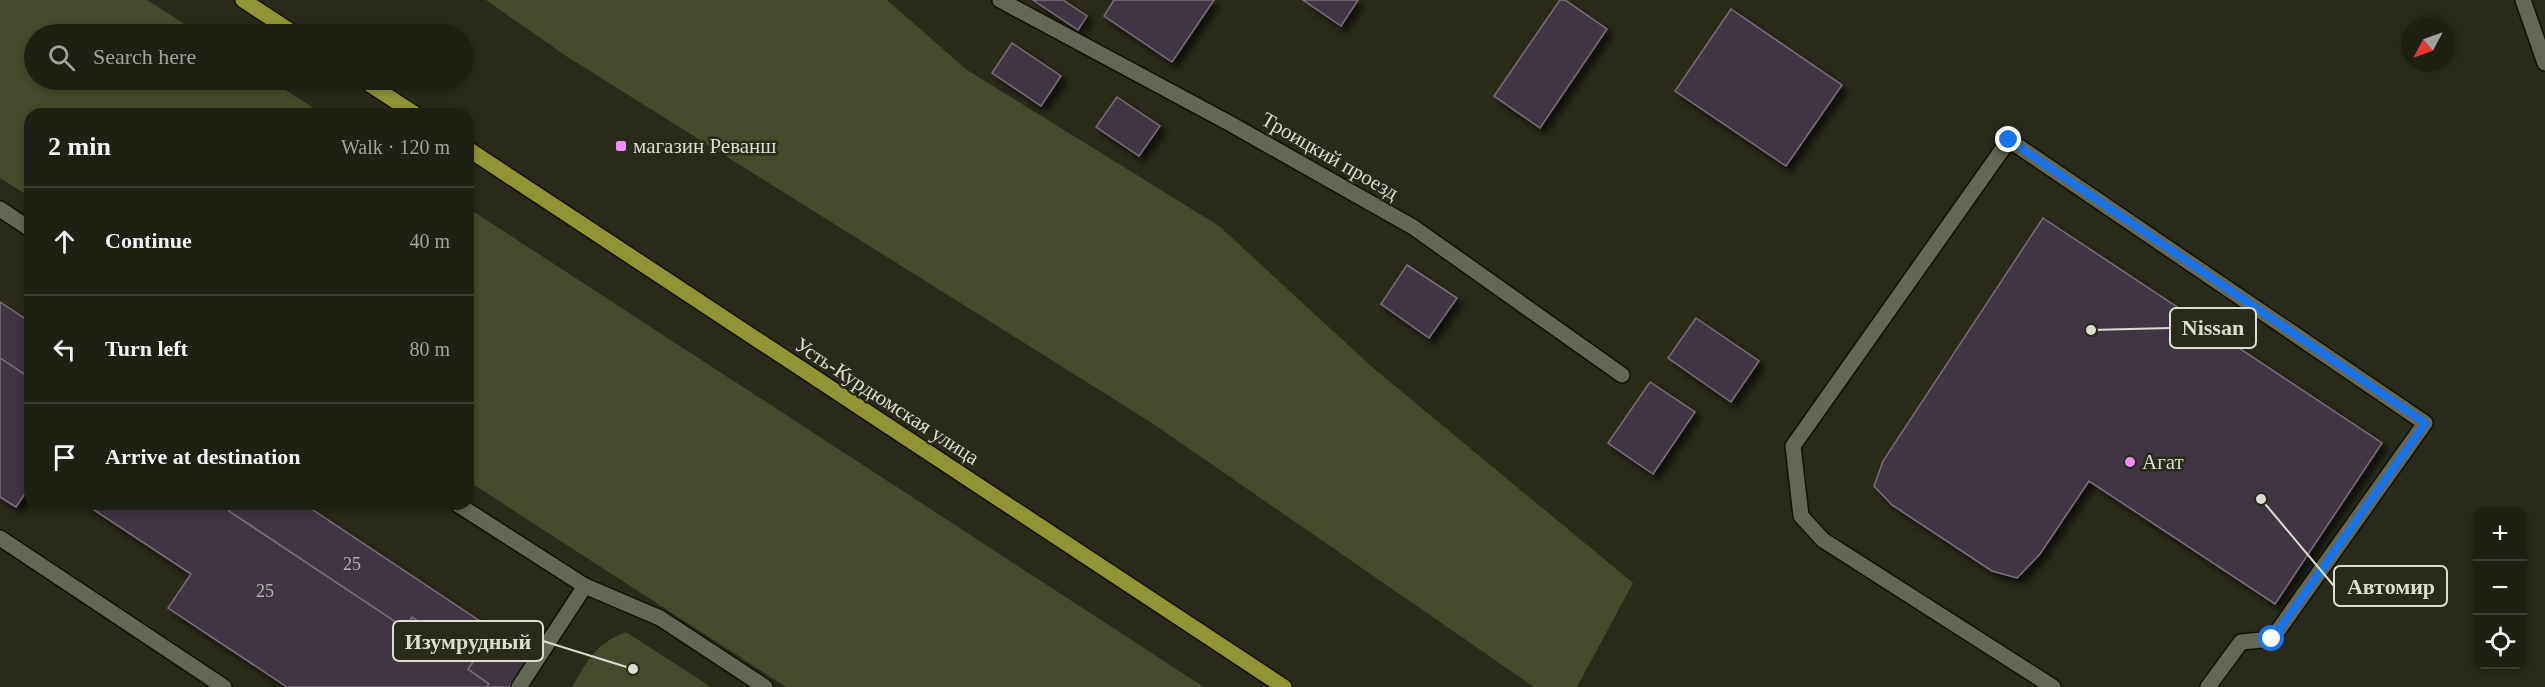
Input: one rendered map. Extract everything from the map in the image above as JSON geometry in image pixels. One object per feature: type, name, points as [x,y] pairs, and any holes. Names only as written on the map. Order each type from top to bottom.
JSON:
[{"type":"main road","points":[[243,0],[280,24]]},
{"type":"main road","points":[[379,90],[407,108]]},
{"type":"main road","name":"Усть-Курдюмская улица","points":[[474,153],[1284,687]]},
{"type":"street","name":"Троицкий проезд","points":[[1000,0],[1229,123],[1413,227],[1622,375]]},
{"type":"street","points":[[2523,0],[2545,63]]},
{"type":"street","points":[[2053,687],[1823,540],[1801,516],[1796,489],[1793,446],[2009,140],[2425,423],[2272,639],[2241,642],[2208,687]]},
{"type":"street","points":[[0,209],[24,225]]},
{"type":"street","points":[[466,510],[585,586],[660,618],[765,687]]},
{"type":"street","points":[[0,538],[224,687]]},
{"type":"street","points":[[519,687],[585,586]]},
{"type":"green space","points":[[0,0],[147,0],[184,24],[24,24],[24,90],[286,90],[314,108],[24,108],[24,193],[0,178]]},
{"type":"green space","points":[[486,0],[887,0],[967,70],[1219,226],[1372,367],[1633,583],[1577,687],[1534,687],[1152,423],[566,56]]},
{"type":"green space","points":[[474,212],[1204,687],[786,687],[474,485]]},
{"type":"green space","points":[[626,632],[711,687],[572,687],[593,654],[607,642]]},
{"type":"building","points":[[1033,0],[1063,0],[1087,16],[1078,30]]},
{"type":"building","points":[[1114,0],[1214,0],[1172,62],[1104,16]]},
{"type":"building","points":[[1303,0],[1358,0],[1341,26]]},
{"type":"building","points":[[1560,0],[1565,0],[1607,29],[1540,128],[1494,96]]},
{"type":"building","points":[[1731,9],[1842,85],[1786,166],[1675,91]]},
{"type":"building","points":[[1012,43],[1061,76],[1041,106],[992,73]]},
{"type":"building","points":[[1117,97],[1160,126],[1139,156],[1096,127]]},
{"type":"building","points":[[2043,218],[2382,443],[2275,604],[2089,481],[2040,554],[2017,578],[1992,571],[1892,505],[1874,486],[1883,461]]},
{"type":"building","points":[[1407,265],[1457,298],[1429,338],[1381,304]]},
{"type":"building","points":[[0,302],[24,318],[24,374],[0,358]]},
{"type":"building","points":[[1696,318],[1759,361],[1731,402],[1668,358]]},
{"type":"building","points":[[0,358],[24,374],[24,495],[16,507],[0,497]]},
{"type":"building","points":[[1650,382],[1695,412],[1653,474],[1608,443]]},
{"type":"building","points":[[94,510],[230,510],[405,628],[412,617],[475,659],[468,669],[489,684],[487,687],[287,687],[168,608],[191,574]]},
{"type":"building","points":[[313,510],[531,655],[509,687],[487,687],[489,684],[468,669],[475,659],[412,617],[405,628],[229,511]]},
{"type":"place","name":"магазин Реванш","points":[[621,146]]},
{"type":"place","name":"Nissan","points":[[2091,330]]},
{"type":"place","name":"Агат","points":[[2130,462]]},
{"type":"place","name":"Автомир","points":[[2261,499]]},
{"type":"place","name":"Изумрудный","points":[[633,669]]},
{"type":"route","points":[[2009,140],[2425,423],[2272,639]]}]
